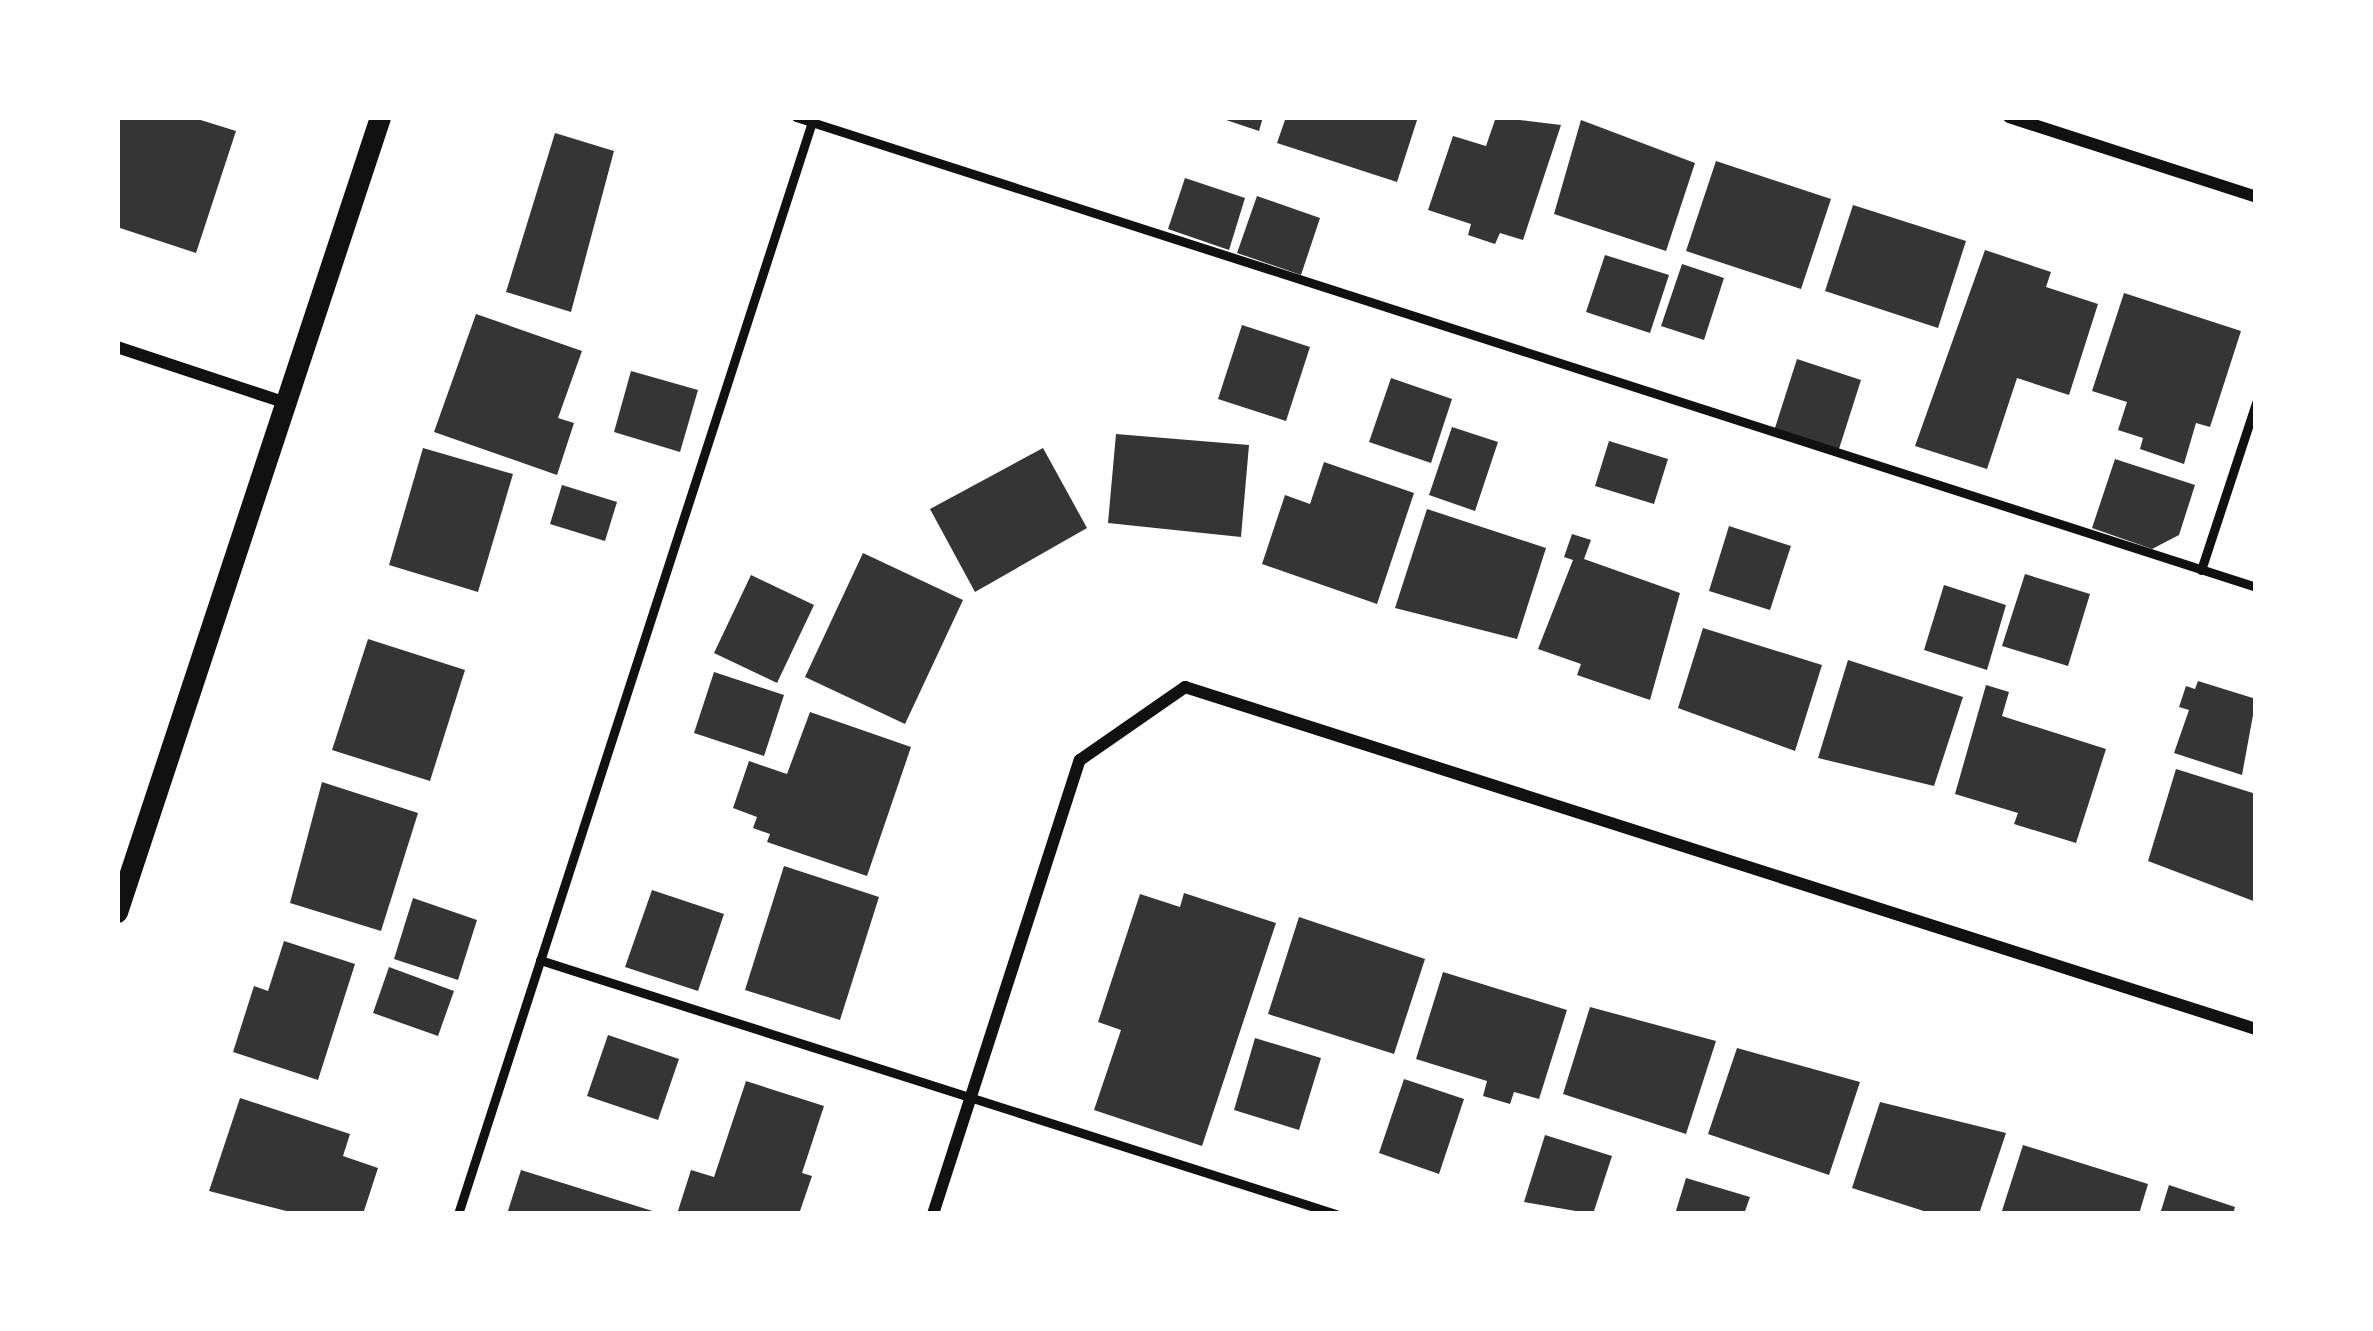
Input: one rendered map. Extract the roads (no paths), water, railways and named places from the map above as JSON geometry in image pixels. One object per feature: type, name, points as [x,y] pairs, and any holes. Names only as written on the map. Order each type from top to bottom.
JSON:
[{"type":"street","points":[[117,912],[380,117]]},
{"type":"street","points":[[2009,117],[2256,197]]},
{"type":"street","points":[[117,347],[286,403]]},
{"type":"street","points":[[933,1214],[1080,760],[1185,687],[2256,1029]]},
{"type":"lane","points":[[796,117],[2256,587]]},
{"type":"lane","points":[[458,1214],[812,122]]},
{"type":"lane","points":[[2201,570],[2256,404]]},
{"type":"lane","points":[[540,960],[1336,1214]]}]
